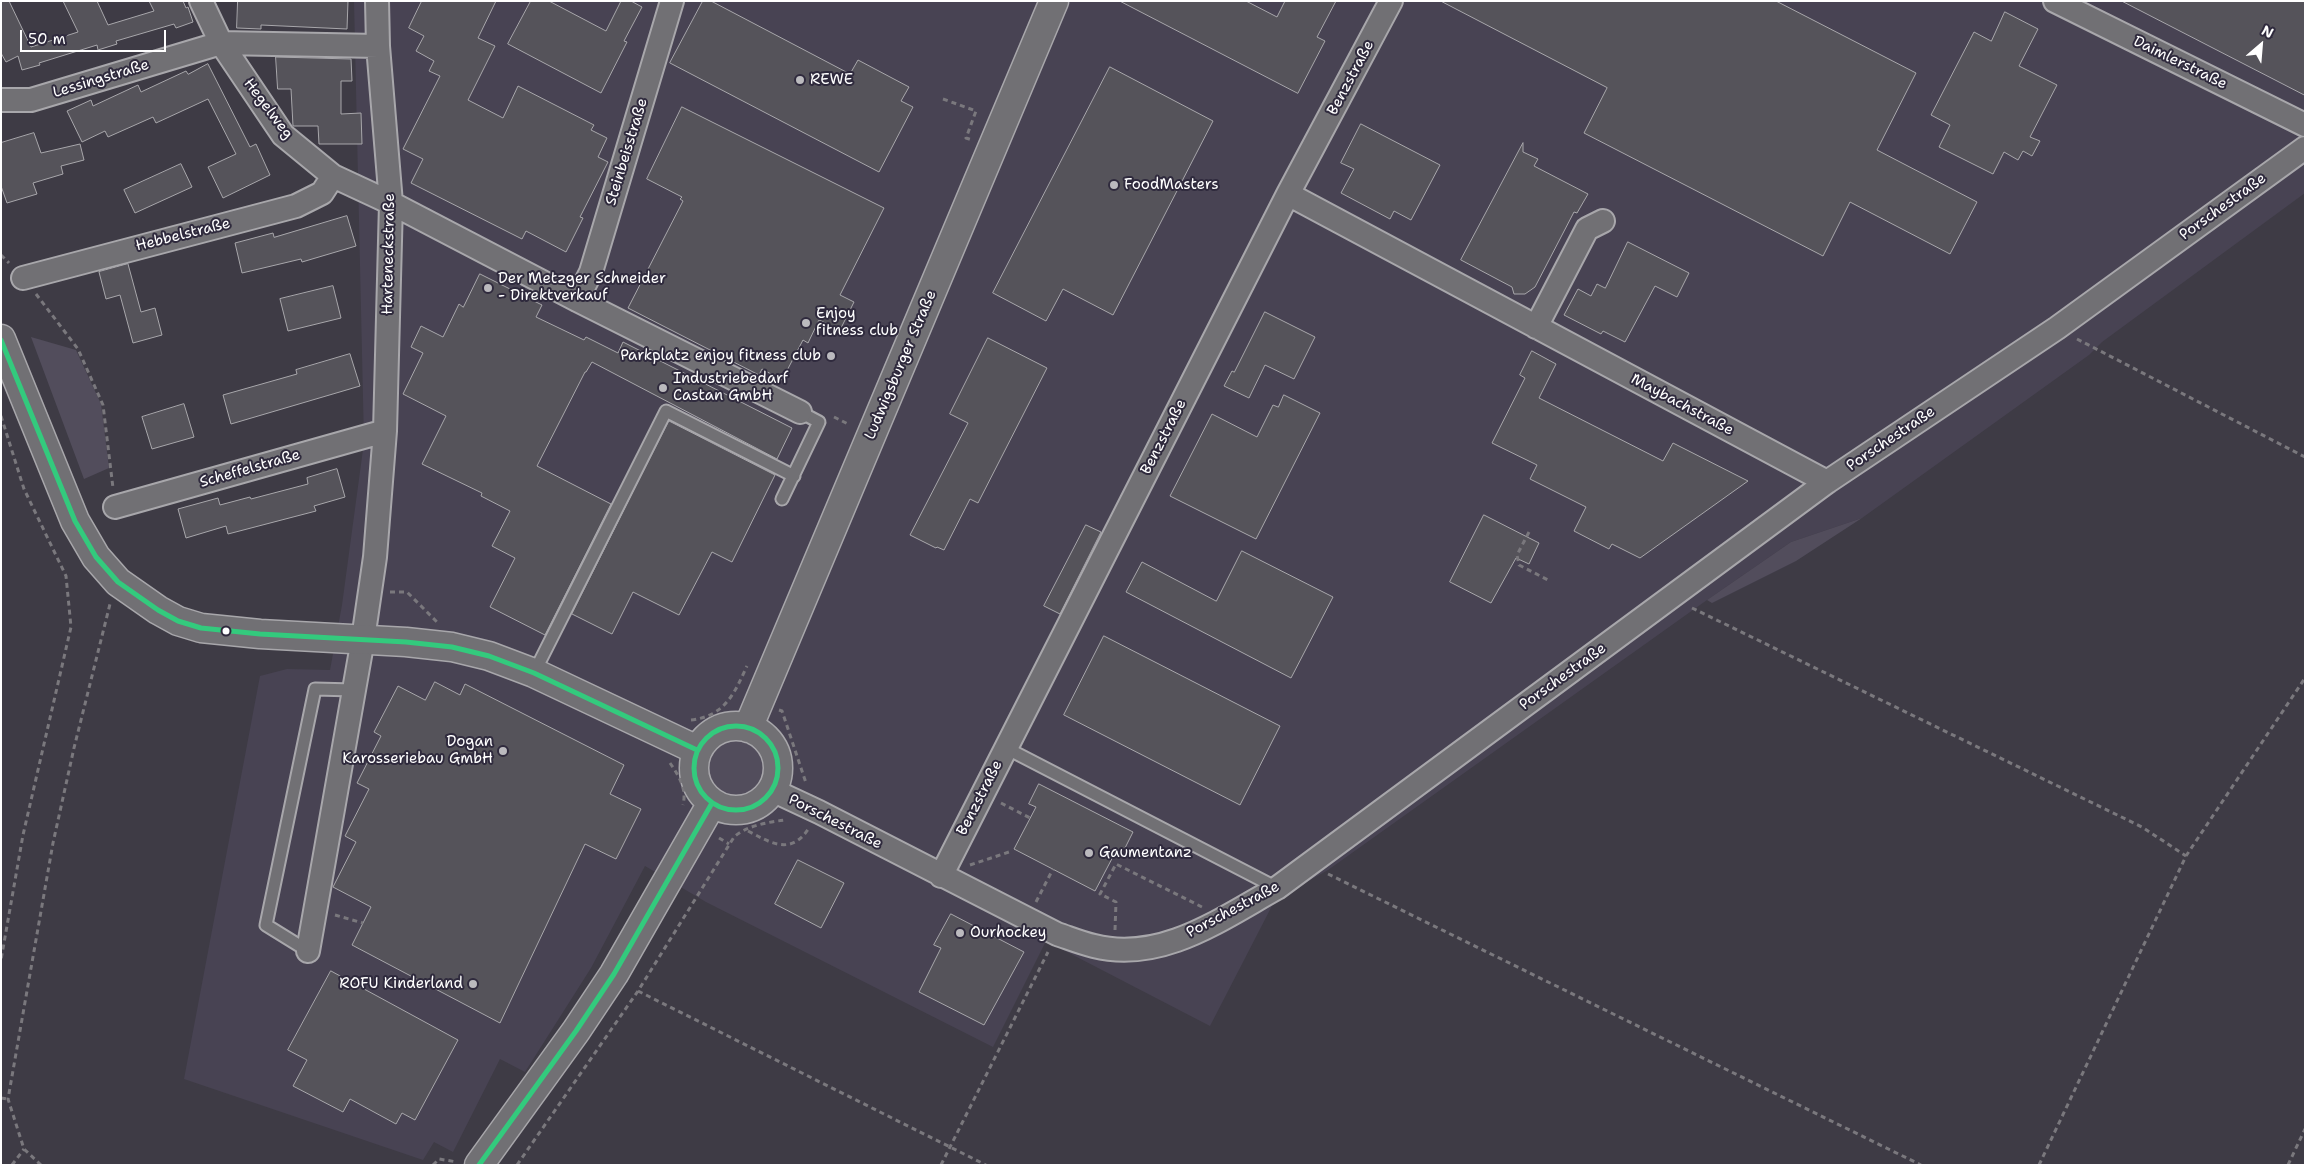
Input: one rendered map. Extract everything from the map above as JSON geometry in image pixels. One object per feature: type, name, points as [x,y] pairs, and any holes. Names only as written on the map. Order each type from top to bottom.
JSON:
[{"type":"main road","name":"Ludwigsburger Straße","points":[[748,728],[746,698],[1054,1]]},
{"type":"main road","points":[[1,339],[75,521],[96,557],[118,582],[178,621],[201,628],[260,634],[363,639],[452,647],[489,656],[534,672],[685,737],[711,734],[722,728],[735,726],[748,728],[768,741],[776,754],[777,777],[772,790],[756,805],[746,809],[731,810],[712,803],[696,784],[694,762],[685,737]]},
{"type":"main road","points":[[471,1164],[576,1031],[614,974],[712,803]]},
{"type":"street","name":"Hegelweg","points":[[201,1],[221,43],[284,135],[334,176],[391,203]]},
{"type":"street","name":"Harteneckstraße","points":[[308,951],[363,639],[375,557],[385,431],[391,203],[376,1]]},
{"type":"street","name":"Steinbeisstraße","points":[[577,300],[590,272],[672,1]]},
{"type":"street","name":"Benzstraße","points":[[941,876],[1288,194],[1391,1]]},
{"type":"street","name":"Daimlerstraße","points":[[2055,1],[2305,125]]},
{"type":"street","name":"Lessingstraße","points":[[1,100],[31,100],[221,43],[378,46]]},
{"type":"street","name":"Porschestraße","points":[[772,790],[819,812],[1057,934],[1095,946],[1132,950],[1198,933],[1277,888],[1827,482],[2057,328],[2305,148]]},
{"type":"street","name":"Hebbelstraße","points":[[23,278],[296,206],[322,193],[334,176]]},
{"type":"street","name":"Maybachstraße","points":[[1288,194],[1827,482]]},
{"type":"street","points":[[391,203],[577,300],[809,417]]},
{"type":"street","points":[[1536,327],[1587,229],[1603,221]]},
{"type":"street","name":"Scheffelstraße","points":[[115,506],[385,431]]},
{"type":"lane","points":[[534,672],[666,411],[794,476]]},
{"type":"lane","points":[[782,499],[794,476],[809,417]]},
{"type":"lane","points":[[308,951],[266,926],[315,689],[354,690]]},
{"type":"lane","points":[[1006,748],[1277,888]]},
{"type":"path","points":[[943,99],[976,111],[966,138],[972,140]]},
{"type":"path","points":[[1,254],[23,278],[78,349],[103,404],[115,506]]},
{"type":"path","points":[[2057,328],[2305,457]]},
{"type":"path","points":[[1,416],[24,489],[66,576],[71,627],[23,835],[1,960]]},
{"type":"path","points":[[1529,532],[1517,555],[1519,565],[1548,580]]},
{"type":"path","points":[[1671,598],[2142,827],[2186,856]]},
{"type":"path","points":[[41,1165],[24,1149],[8,1099],[54,843],[74,748],[110,604]]},
{"type":"path","points":[[2039,1165],[2186,856],[2305,678]]},
{"type":"path","points":[[517,1165],[638,991],[734,838],[740,832],[747,831],[756,825],[787,820],[806,782],[782,711],[746,698],[703,717],[667,760],[677,773],[684,788],[682,808]]},
{"type":"path","points":[[982,794],[1030,818]]},
{"type":"path","points":[[747,831],[780,845],[791,844],[803,838],[819,812]]},
{"type":"path","points":[[941,876],[1012,851]]},
{"type":"path","points":[[1114,948],[1116,902],[1100,894],[1116,864],[1225,918]]},
{"type":"path","points":[[1310,864],[1326,874],[1921,1165]]},
{"type":"path","points":[[1028,919],[1053,869]]},
{"type":"path","points":[[315,909],[363,924]]},
{"type":"path","points":[[941,1165],[1057,934]]},
{"type":"path","points":[[638,991],[986,1165]]},
{"type":"path","points":[[1,1098],[8,1099]]},
{"type":"path","points":[[2288,1165],[2305,1129]]},
{"type":"path","points":[[12,1165],[24,1149]]},
{"type":"path","points":[[432,1165],[438,1159],[471,1164]]},
{"type":"shaded area","points":[[354,1],[2305,1],[2305,193],[2102,342],[2089,355],[1862,518],[1791,542],[1328,870],[1275,900],[1210,1026],[1046,941],[993,1047],[706,902],[645,866],[591,968],[525,1072],[500,1059],[453,1152],[434,1142],[423,1160],[184,1079],[260,676],[287,669],[330,670],[342,605],[364,442]]},
{"type":"shaded area","points":[[31,337],[76,350],[101,404],[109,468],[84,479]]},
{"type":"shaded area","points":[[1862,518],[1796,561],[1712,603],[1707,600],[1791,542]]},
{"type":"shaded area","points":[[734,738],[746,740],[756,747],[763,757],[765,769],[763,781],[756,791],[746,798],[734,800],[722,798],[712,791],[705,781],[703,769],[705,757],[712,747],[722,740]]},
{"type":"building","points":[[1,1],[9,1],[31,47],[78,32],[63,1],[97,1],[108,25],[154,11],[149,1],[183,1],[186,8],[188,7],[193,22],[176,28],[174,24],[116,41],[117,44],[98,50],[97,45],[22,70],[18,56],[6,62],[1,53]]},
{"type":"building","points":[[238,1],[348,1],[347,29],[261,25],[261,29],[237,28]]},
{"type":"building","points":[[422,1],[496,1],[478,38],[495,46],[468,100],[503,118],[518,86],[594,125],[591,130],[607,138],[598,157],[608,162],[580,217],[583,218],[566,252],[526,231],[522,239],[411,183],[423,159],[403,149],[440,76],[429,71],[434,61],[416,51],[424,36],[409,28]]},
{"type":"building","points":[[531,1],[549,1],[606,31],[621,1],[631,1],[642,7],[624,41],[627,42],[601,93],[508,44]]},
{"type":"building","name":"REWE","points":[[703,1],[711,1],[850,74],[858,60],[909,87],[901,101],[913,107],[879,172],[670,63]]},
{"type":"building","points":[[1120,1],[1246,1],[1277,17],[1285,1],[1336,1],[1317,37],[1325,41],[1298,93]]},
{"type":"building","points":[[1441,1],[1776,1],[1916,73],[1877,150],[1977,202],[1950,254],[1850,202],[1823,256],[1584,133],[1607,88]]},
{"type":"building","points":[[2122,1],[2305,1],[2305,95]]},
{"type":"building","points":[[2005,12],[2038,29],[2019,66],[2057,85],[2030,137],[2040,141],[2032,156],[2023,151],[2018,160],[2004,152],[1993,174],[1939,147],[1950,125],[1931,115],[1974,32],[1991,41]]},
{"type":"building","points":[[276,57],[351,59],[352,81],[341,81],[341,114],[361,113],[362,144],[319,144],[318,126],[293,126],[291,89],[278,89]]},
{"type":"building","points":[[208,64],[250,147],[256,144],[270,175],[223,198],[208,167],[236,154],[208,99],[156,123],[153,117],[108,137],[105,131],[82,142],[67,111],[91,100],[93,106],[138,85],[141,92],[186,71],[188,74]]},
{"type":"building","name":"FoodMasters","points":[[1110,67],[1213,121],[1113,315],[1063,289],[1046,321],[993,293]]},
{"type":"building","points":[[682,107],[884,208],[840,295],[854,302],[840,330],[819,320],[808,343],[803,340],[782,380],[762,369],[759,375],[628,308],[683,201],[680,199],[682,197],[647,179]]},
{"type":"building","points":[[1361,124],[1440,165],[1411,220],[1394,211],[1390,219],[1341,193],[1354,169],[1341,163]]},
{"type":"building","points":[[34,133],[41,153],[80,144],[84,160],[61,166],[63,174],[33,183],[37,194],[7,203],[1,186],[1,143]]},
{"type":"building","points":[[1523,143],[1523,152],[1538,159],[1534,166],[1588,194],[1577,213],[1574,212],[1535,287],[1525,294],[1514,294],[1512,287],[1461,260]]},
{"type":"building","points":[[181,164],[192,187],[135,213],[124,190]]},
{"type":"building","points":[[347,216],[356,246],[302,262],[301,259],[242,273],[235,243],[273,233],[274,237]]},
{"type":"building","points":[[1628,242],[1689,273],[1677,297],[1655,286],[1625,342],[1603,331],[1601,334],[1564,315],[1578,289],[1591,296],[1597,284],[1605,288]]},
{"type":"building","points":[[128,264],[141,312],[155,308],[162,335],[133,343],[120,295],[106,299],[99,272]]},
{"type":"building","points":[[480,274],[542,305],[536,317],[584,340],[586,337],[618,353],[623,342],[792,428],[777,459],[592,362],[585,372],[537,466],[611,504],[545,635],[490,607],[515,558],[492,546],[510,511],[481,496],[482,493],[422,464],[446,416],[403,394],[423,353],[411,347],[421,326],[443,337],[459,304],[463,307]]},
{"type":"building","points":[[333,286],[341,318],[288,331],[280,299]]},
{"type":"building","points":[[1265,312],[1315,337],[1294,379],[1265,365],[1249,398],[1224,386],[1232,371],[1234,372]]},
{"type":"building","points":[[988,338],[1047,368],[978,503],[970,499],[944,550],[910,535],[968,423],[950,414]]},
{"type":"building","points":[[1532,351],[1556,364],[1539,398],[1663,461],[1673,443],[1748,481],[1640,558],[1612,544],[1609,549],[1574,531],[1586,507],[1530,479],[1537,465],[1492,443],[1525,378],[1520,375]]},
{"type":"building","points":[[350,354],[360,386],[231,424],[223,395],[297,374],[296,370]]},
{"type":"building","points":[[1284,395],[1320,413],[1256,539],[1170,496],[1212,414],[1257,437],[1273,405],[1278,407]]},
{"type":"building","points":[[184,404],[194,437],[152,449],[142,417]]},
{"type":"building","points":[[669,421],[775,475],[732,562],[712,552],[679,615],[633,592],[612,634],[572,614]]},
{"type":"building","points":[[337,469],[345,497],[314,506],[316,511],[228,534],[226,526],[186,538],[178,509],[218,498],[220,505],[250,497],[251,499],[308,484],[307,478]]},
{"type":"building","points":[[1484,515],[1539,543],[1529,564],[1516,558],[1491,603],[1450,582]]},
{"type":"building","points":[[1086,525],[1101,532],[1060,614],[1044,606]]},
{"type":"building","points":[[1242,551],[1333,597],[1291,678],[1126,592],[1142,562],[1216,601]]},
{"type":"building","points":[[1104,636],[1280,726],[1240,805],[1064,715]]},
{"type":"building","points":[[435,682],[460,695],[465,684],[624,765],[610,794],[641,809],[616,859],[585,844],[500,1023],[352,945],[371,907],[333,887],[356,842],[345,836],[369,789],[357,783],[381,736],[374,732],[398,686],[425,700]]},
{"type":"building","points":[[1039,784],[1133,832],[1123,852],[1117,849],[1095,891],[1014,849],[1036,807],[1029,804]]},
{"type":"building","points":[[798,860],[844,883],[821,928],[775,904]]},
{"type":"building","points":[[951,914],[1024,952],[984,1025],[919,992],[941,948],[934,945]]},
{"type":"building","points":[[331,971],[458,1040],[415,1120],[402,1113],[396,1124],[350,1099],[343,1112],[293,1086],[307,1060],[288,1050]]},
{"type":"transit line","points":[[1,340],[75,521],[96,557],[118,582],[158,610],[178,621],[201,628],[260,634],[406,642],[452,647],[489,656],[534,673],[697,750]]},
{"type":"transit line","points":[[736,726],[752,729],[766,738],[775,752],[778,768],[775,784],[766,798],[752,807],[736,810],[720,807],[706,798],[697,784],[694,768],[697,752],[706,738],[720,729],[736,726]]},
{"type":"transit line","points":[[479,1165],[576,1031],[614,974],[712,803]]},
{"type":"place","name":"REWE","points":[[800,80]]},
{"type":"place","name":"FoodMasters","points":[[1114,185]]},
{"type":"place","name":"Der Metzger Schneider - Direktverkauf","points":[[488,288]]},
{"type":"place","name":"Enjoy fitness club","points":[[806,323]]},
{"type":"place","name":"Parkplatz enjoy fitness club","points":[[831,356]]},
{"type":"place","name":"Industriebedarf Castan GmbH","points":[[663,388]]},
{"type":"place","name":"Dogan Karosseriebau GmbH","points":[[503,751]]},
{"type":"place","name":"Gaumentanz","points":[[1089,853]]},
{"type":"place","name":"Ourhockey","points":[[960,933]]},
{"type":"place","name":"ROFU Kinderland","points":[[473,984]]}]
